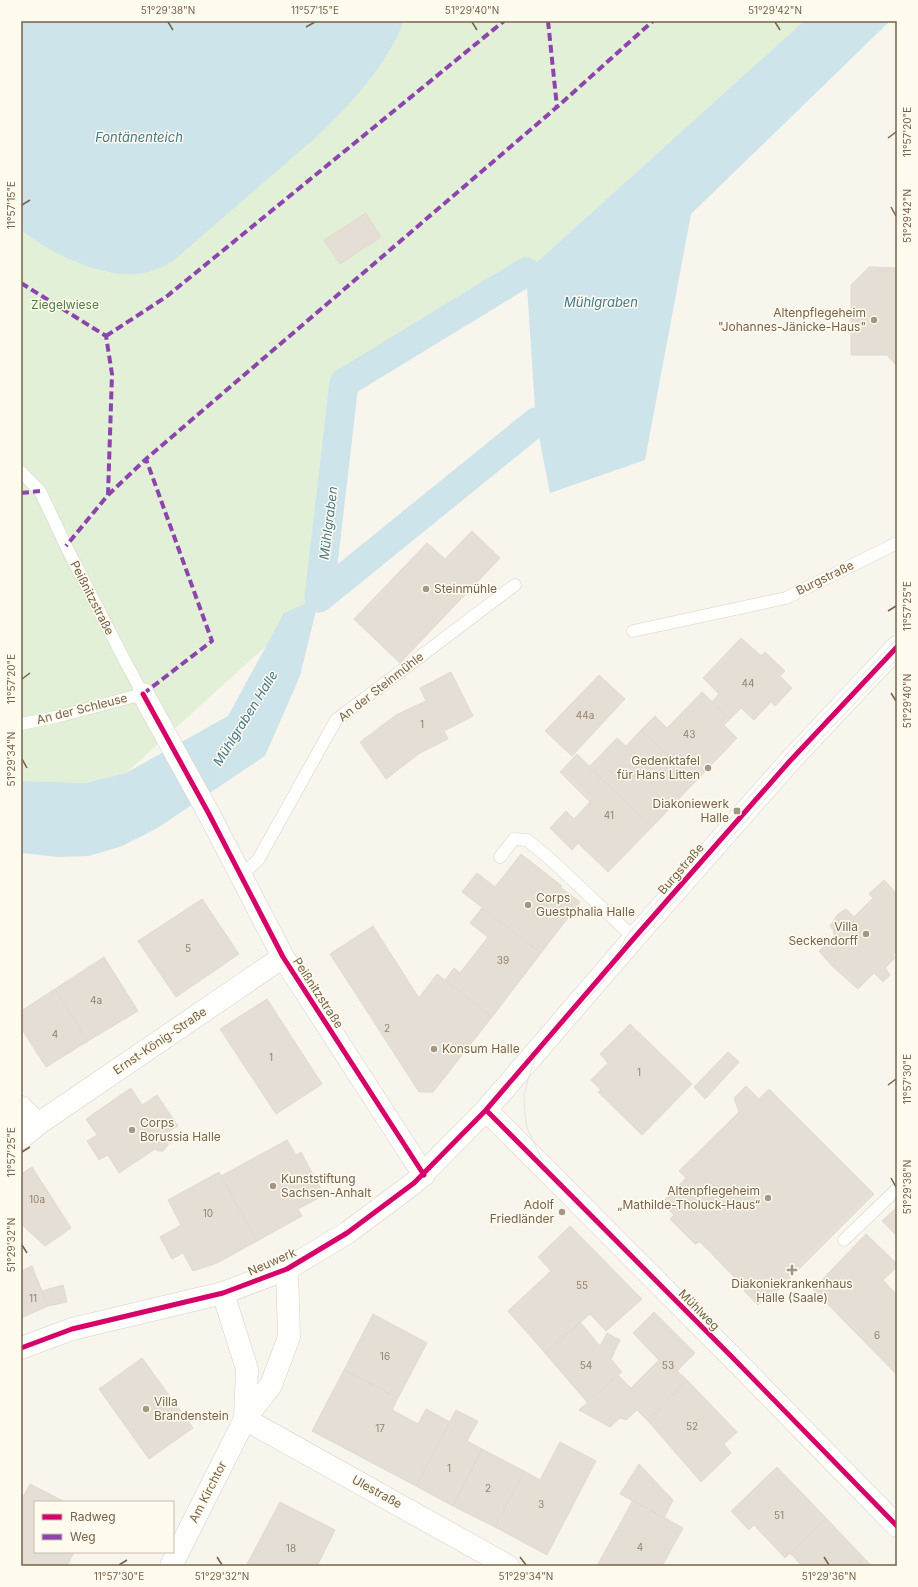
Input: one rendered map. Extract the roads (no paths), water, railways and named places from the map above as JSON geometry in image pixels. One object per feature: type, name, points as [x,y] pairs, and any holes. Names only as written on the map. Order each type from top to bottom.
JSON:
[{"type":"street","name":"Burgstraße","points":[[486,1110],[635,937],[789,762],[896,649]]},
{"type":"street","name":"Peißnitzstraße","points":[[144,694],[209,814],[283,957],[424,1175]]},
{"type":"street","name":"Ernst-König-Straße","points":[[21,1138],[38,1124],[283,957]]},
{"type":"street","points":[[21,1107],[38,1124]]},
{"type":"street","name":"Neuwerk","points":[[21,1348],[72,1329],[223,1293],[287,1269],[347,1233],[424,1175],[486,1110]]},
{"type":"street","name":"Mühlweg","points":[[486,1110],[732,1357],[897,1526]]},
{"type":"street","name":"Am Kirchtor","points":[[171,1566],[245,1419],[272,1385],[289,1338],[287,1269]]},
{"type":"street","name":"Am Kirchtor","points":[[223,1293],[247,1369],[245,1419]]},
{"type":"street","name":"Ulestraße","points":[[245,1419],[508,1566]]},
{"type":"lane","name":"Peißnitzstraße","points":[[21,472],[40,492],[125,661],[144,694]]},
{"type":"lane","name":"Burgstraße","points":[[633,630],[786,598],[897,543]]},
{"type":"lane","name":"An der Steinmühle","points":[[240,876],[258,860],[336,720],[515,585]]},
{"type":"lane","name":"An der Schleuse","points":[[21,724],[56,717],[144,694]]},
{"type":"lane","points":[[500,857],[514,838],[527,840],[549,858],[635,937]]},
{"type":"lane","points":[[844,1240],[897,1189]]},
{"type":"water","name":"Fontänenteich","points":[[21,21],[404,21],[377,70],[354,98],[315,138],[173,261],[148,272],[129,274],[113,273],[79,263],[47,248],[21,230]]},
{"type":"water","name":"Mühlgraben","points":[[804,21],[890,21],[691,214],[645,460],[550,493],[536,422],[526,272]]},
{"type":"water","name":"Mühlgraben Halle","points":[[319,598],[300,676],[265,756],[156,829],[122,846],[89,856],[58,857],[21,853],[21,781],[85,783],[126,773],[228,716],[284,613]]},
{"type":"waterway","name":"Mühlgraben","points":[[319,598],[344,383],[526,272]]},
{"type":"waterway","name":"Mühlgraben","points":[[319,598],[536,422]]},
{"type":"tram line","points":[[602,978],[629,933],[803,736],[897,639]]},
{"type":"tram line","points":[[897,659],[791,770],[535,1059],[524,1096],[527,1128],[545,1166],[568,1193],[732,1357],[897,1526]]},
{"type":"place","name":"Altenpflegeheim \"Johannes-Jänicke-Haus\"","points":[[874,320]]},
{"type":"place","name":"Steinmühle","points":[[426,589]]},
{"type":"place","name":"Gedenktafel für Hans Litten","points":[[708,768]]},
{"type":"place","name":"Diakoniewerk Halle","points":[[737,811]]},
{"type":"place","name":"Corps Guestphalia Halle","points":[[528,905]]},
{"type":"place","name":"Villa Seckendorff","points":[[866,934]]},
{"type":"place","name":"Konsum Halle","points":[[434,1049]]},
{"type":"place","name":"Corps Borussia Halle","points":[[132,1130]]},
{"type":"place","name":"Kunststiftung Sachsen-Anhalt","points":[[273,1186]]},
{"type":"place","name":"Altenpflegeheim „Mathilde-Tholuck-Haus“","points":[[768,1198]]},
{"type":"place","name":"Adolf Friedländer","points":[[562,1212]]},
{"type":"place","name":"Diakoniekrankenhaus Halle (Saale)","points":[[792,1270]]},
{"type":"place","name":"Villa Brandenstein","points":[[146,1409]]},
{"type":"park label","name":"Ziegelwiese","points":[[65,305]]}]
